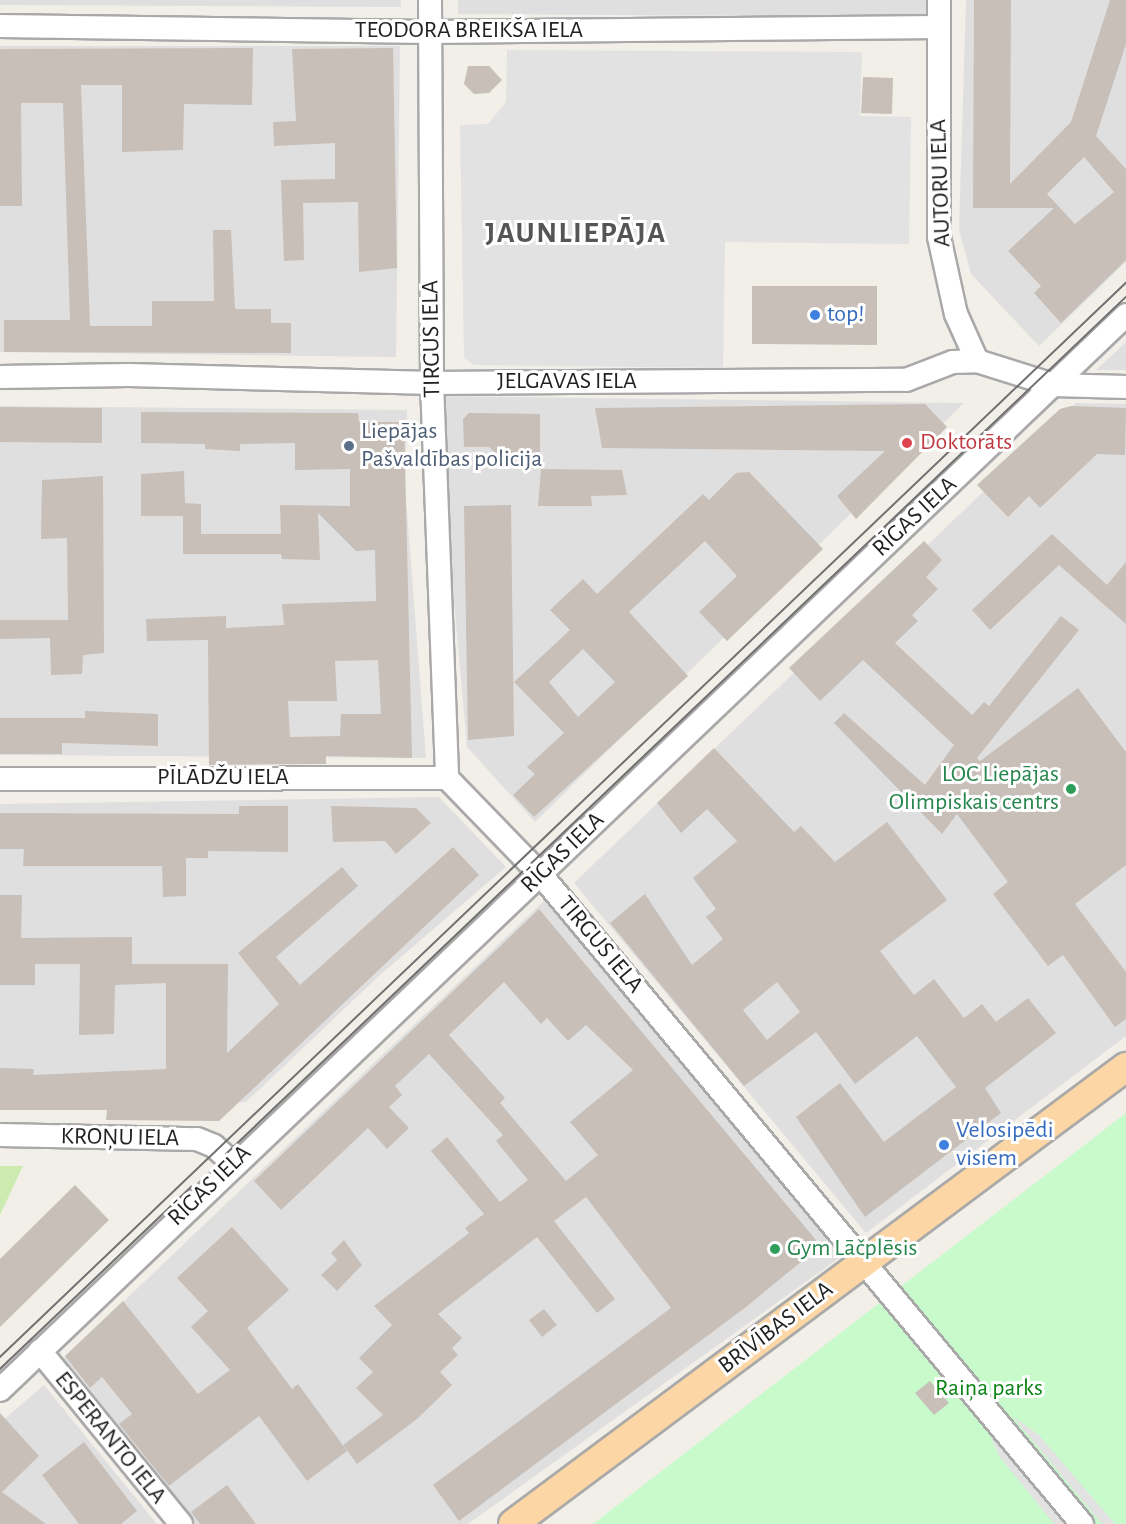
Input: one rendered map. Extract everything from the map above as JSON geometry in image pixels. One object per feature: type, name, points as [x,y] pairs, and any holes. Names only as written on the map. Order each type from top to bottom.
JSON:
[{"type":"main road","name":"BRĪVĪBAS IELA","points":[[513,1524],[1126,1067]]},
{"type":"street","name":"TIRGUS IELA","points":[[430,0],[432,383],[447,778],[541,874],[1082,1524]]},
{"type":"street","name":"AUTORU IELA","points":[[939,0],[939,237],[956,314],[977,361]]},
{"type":"street","name":"TEODORA BREIKŠA IELA","points":[[0,26],[429,32],[938,27]]},
{"type":"street","name":"RĪGAS IELA","points":[[0,1390],[232,1164],[541,874],[1126,315]]},
{"type":"street","name":"JELGAVAS IELA","points":[[0,377],[432,383],[906,380],[953,362],[977,361],[1053,385],[1126,387]]},
{"type":"street","name":"PĪLĀDŽU IELA","points":[[0,779],[447,778]]},
{"type":"street","name":"KROŅU IELA","points":[[0,1136],[197,1139],[214,1146],[232,1164]]},
{"type":"street","name":"ESPERANTO IELA","points":[[40,1351],[181,1524]]},
{"type":"shaded area","points":[[0,0],[401,0],[401,7],[0,5]]},
{"type":"shaded area","points":[[458,0],[933,0],[933,17],[458,14]]},
{"type":"shaded area","points":[[966,0],[1126,0],[1126,262],[1039,346],[971,274],[959,230]]},
{"type":"shaded area","points":[[0,46],[400,46],[396,357],[0,352]]},
{"type":"shaded area","points":[[507,50],[862,52],[860,116],[911,117],[909,244],[725,242],[723,368],[474,365],[464,358],[460,125],[488,124],[506,102]]},
{"type":"shaded area","points":[[1126,342],[1126,370],[1096,370]]},
{"type":"shaded area","points":[[436,396],[964,403],[535,822],[467,747]]},
{"type":"shaded area","points":[[1076,403],[1126,404],[1126,1036],[866,1233],[574,883]]},
{"type":"shaded area","points":[[0,406],[407,410],[405,486],[426,758],[0,755]]},
{"type":"shaded area","points":[[439,797],[506,867],[381,974],[246,1102],[0,1110],[0,804]]},
{"type":"shaded area","points":[[545,900],[842,1256],[468,1524],[190,1524],[59,1363]]},
{"type":"shaded area","points":[[44,1385],[157,1524],[0,1524],[0,1423]]},
{"type":"shaded area","points":[[1012,1416],[1039,1435],[1115,1524],[1102,1524]]},
{"type":"shaded area","points":[[988,1430],[1065,1524],[1054,1524],[999,1456]]},
{"type":"green space","name":"Raiņa parks","points":[[1126,1113],[1126,1524],[593,1524],[860,1318]]},
{"type":"green space","points":[[0,1166],[23,1166],[0,1215]]},
{"type":"building","points":[[974,0],[1011,0],[1010,184],[1071,122],[1110,0],[1126,0],[1126,44],[1096,136],[1126,169],[1126,260],[1061,323],[1034,293],[1041,286],[1008,251],[1054,208],[973,208]],"holes":[[[1084,157],[1114,192],[1075,224],[1047,194]]]},
{"type":"building","points":[[253,48],[252,105],[184,104],[183,150],[122,152],[122,85],[81,85],[90,326],[152,326],[152,301],[214,301],[213,230],[231,230],[235,309],[271,309],[271,323],[291,323],[291,353],[4,352],[4,320],[70,320],[63,103],[21,103],[22,206],[0,206],[0,49]]},
{"type":"building","points":[[393,48],[397,268],[359,272],[358,202],[303,203],[304,260],[284,261],[281,180],[335,179],[335,143],[274,146],[273,122],[296,121],[292,49]]},
{"type":"building","points":[[468,66],[489,66],[502,80],[489,93],[474,94],[464,84]]},
{"type":"building","points":[[863,77],[893,78],[892,114],[861,113]]},
{"type":"building","name":"top!","points":[[752,286],[877,286],[877,345],[752,344]]},
{"type":"building","points":[[925,404],[947,427],[856,519],[837,496],[885,451],[602,448],[595,408]]},
{"type":"building","points":[[1071,406],[1126,408],[1125,455],[1097,454],[1040,508],[1029,496],[1008,517],[977,485],[1060,409]]},
{"type":"building","points":[[0,407],[102,408],[102,443],[0,442]]},
{"type":"building","points":[[141,412],[358,413],[359,422],[404,422],[412,758],[326,756],[326,764],[209,765],[208,640],[147,641],[146,619],[226,616],[226,628],[284,625],[282,604],[376,601],[375,550],[356,551],[318,513],[320,560],[282,559],[281,554],[183,554],[183,516],[141,516],[141,474],[184,471],[185,503],[201,504],[201,534],[281,534],[280,505],[350,506],[350,469],[295,470],[295,443],[240,444],[240,451],[205,449],[205,444],[141,443]],"holes":[[[378,660],[381,714],[341,714],[340,736],[290,737],[288,701],[337,701],[335,661]]]},
{"type":"building","points":[[469,413],[540,414],[540,469],[515,469],[515,457],[499,456],[489,447],[464,447],[463,419]]},
{"type":"building","points":[[541,469],[622,470],[627,495],[591,496],[592,506],[538,506]]},
{"type":"building","points":[[749,472],[823,549],[727,641],[699,612],[737,576],[705,541],[629,612],[688,676],[534,817],[513,795],[535,774],[527,767],[564,733],[514,682],[570,630],[550,610],[583,579],[597,594],[703,494],[709,500],[736,473]],"holes":[[[583,649],[615,682],[578,717],[549,682]]]},
{"type":"building","points":[[103,476],[104,653],[83,655],[82,674],[51,675],[50,638],[0,639],[0,620],[68,620],[67,538],[41,539],[42,480]]},
{"type":"building","points":[[511,505],[514,736],[468,740],[464,506]]},
{"type":"building","points":[[1052,534],[1107,585],[1126,562],[1126,624],[1059,565],[990,630],[972,610]]},
{"type":"building","points":[[924,541],[942,560],[926,577],[938,589],[912,615],[918,621],[895,643],[972,715],[984,702],[989,706],[1061,616],[1079,630],[977,758],[980,761],[1078,688],[1126,752],[1126,865],[1075,904],[1126,972],[1126,1019],[1115,1027],[1063,955],[1048,966],[993,894],[1008,882],[957,814],[942,834],[834,723],[844,713],[925,785],[954,745],[863,660],[820,701],[789,668]]},
{"type":"building","points":[[85,711],[158,714],[158,746],[62,743],[62,754],[0,754],[0,718],[85,718]]},
{"type":"building","points":[[714,748],[794,832],[801,826],[835,862],[887,822],[947,900],[880,951],[914,995],[934,979],[964,1018],[982,1004],[996,1022],[1028,998],[1056,1033],[985,1088],[1001,1113],[865,1217],[796,1117],[840,1083],[884,1142],[956,1087],[917,1036],[855,1084],[816,1032],[744,1086],[610,923],[645,894],[692,965],[723,939],[706,917],[716,909],[693,878],[737,841],[707,809],[681,833],[657,803]],"holes":[[[777,982],[800,1012],[767,1040],[743,1010]]]},
{"type":"building","points":[[239,806],[288,806],[288,852],[208,851],[208,858],[186,858],[186,896],[163,897],[162,866],[23,866],[24,849],[0,849],[0,813],[239,814]]},
{"type":"building","points":[[331,806],[416,808],[431,823],[396,854],[385,841],[333,842]]},
{"type":"building","points":[[453,847],[479,875],[219,1121],[106,1120],[107,1110],[0,1110],[0,1068],[34,1069],[33,1075],[166,1069],[166,983],[115,985],[114,1034],[79,1035],[80,964],[35,964],[35,985],[0,985],[0,895],[22,895],[21,938],[132,937],[132,964],[228,964],[227,1053],[279,1004],[238,953],[342,867],[358,886],[276,957],[300,985]]},
{"type":"building","points":[[539,909],[816,1240],[813,1252],[746,1307],[459,1521],[433,1485],[671,1308],[586,1197],[554,1221],[615,1299],[597,1313],[537,1237],[438,1314],[462,1338],[452,1348],[458,1355],[440,1372],[452,1385],[417,1419],[357,1464],[343,1445],[383,1415],[356,1388],[373,1372],[359,1358],[392,1325],[374,1306],[469,1233],[465,1228],[484,1214],[431,1151],[447,1137],[500,1202],[528,1180],[496,1141],[503,1135],[429,1054],[395,1086],[402,1095],[389,1107],[409,1128],[387,1149],[368,1128],[281,1210],[254,1181]],"holes":[[[504,982],[541,1024],[547,1018],[568,1041],[586,1025],[633,1070],[570,1122],[598,1155],[566,1181],[500,1103],[505,1098],[449,1035]]]},
{"type":"building","points":[[75,1185],[109,1220],[0,1327],[0,1259]]},
{"type":"building","points":[[232,1227],[289,1290],[247,1328],[292,1389],[298,1384],[347,1451],[307,1481],[259,1416],[169,1486],[119,1424],[132,1414],[102,1377],[90,1388],[65,1356],[123,1301],[198,1394],[230,1370],[191,1327],[208,1311],[177,1278]]},
{"type":"building","points":[[344,1240],[362,1265],[337,1291],[321,1275],[337,1260],[331,1253]]},
{"type":"building","points":[[544,1309],[557,1325],[542,1337],[529,1320]]},
{"type":"building","points":[[930,1381],[949,1403],[934,1415],[915,1393]]},
{"type":"building","points":[[0,1413],[39,1456],[2,1492],[46,1524],[0,1524]]},
{"type":"building","points":[[84,1442],[137,1511],[121,1524],[79,1524],[42,1475]]},
{"type":"building","points":[[227,1485],[256,1524],[200,1524],[191,1512]]},
{"type":"tram line","points":[[0,1357],[1126,283]]},
{"type":"tram line","points":[[226,1154],[1126,297]]},
{"type":"tram line","points":[[0,1369],[191,1187]]},
{"type":"place","name":"top!","points":[[815,315]]},
{"type":"place","name":"Doktorāts","points":[[907,443]]},
{"type":"place","name":"Liepājas Pašvaldības policija","points":[[349,446]]},
{"type":"place","name":"LOC Liepājas Olimpiskais centrs","points":[[1071,789]]},
{"type":"place","name":"Velosipēdi visiem","points":[[944,1145]]},
{"type":"place","name":"Gym Lāčplēsis","points":[[775,1249]]},
{"type":"district","name":"JAUNLIEPĀJA","points":[[576,233]]}]
